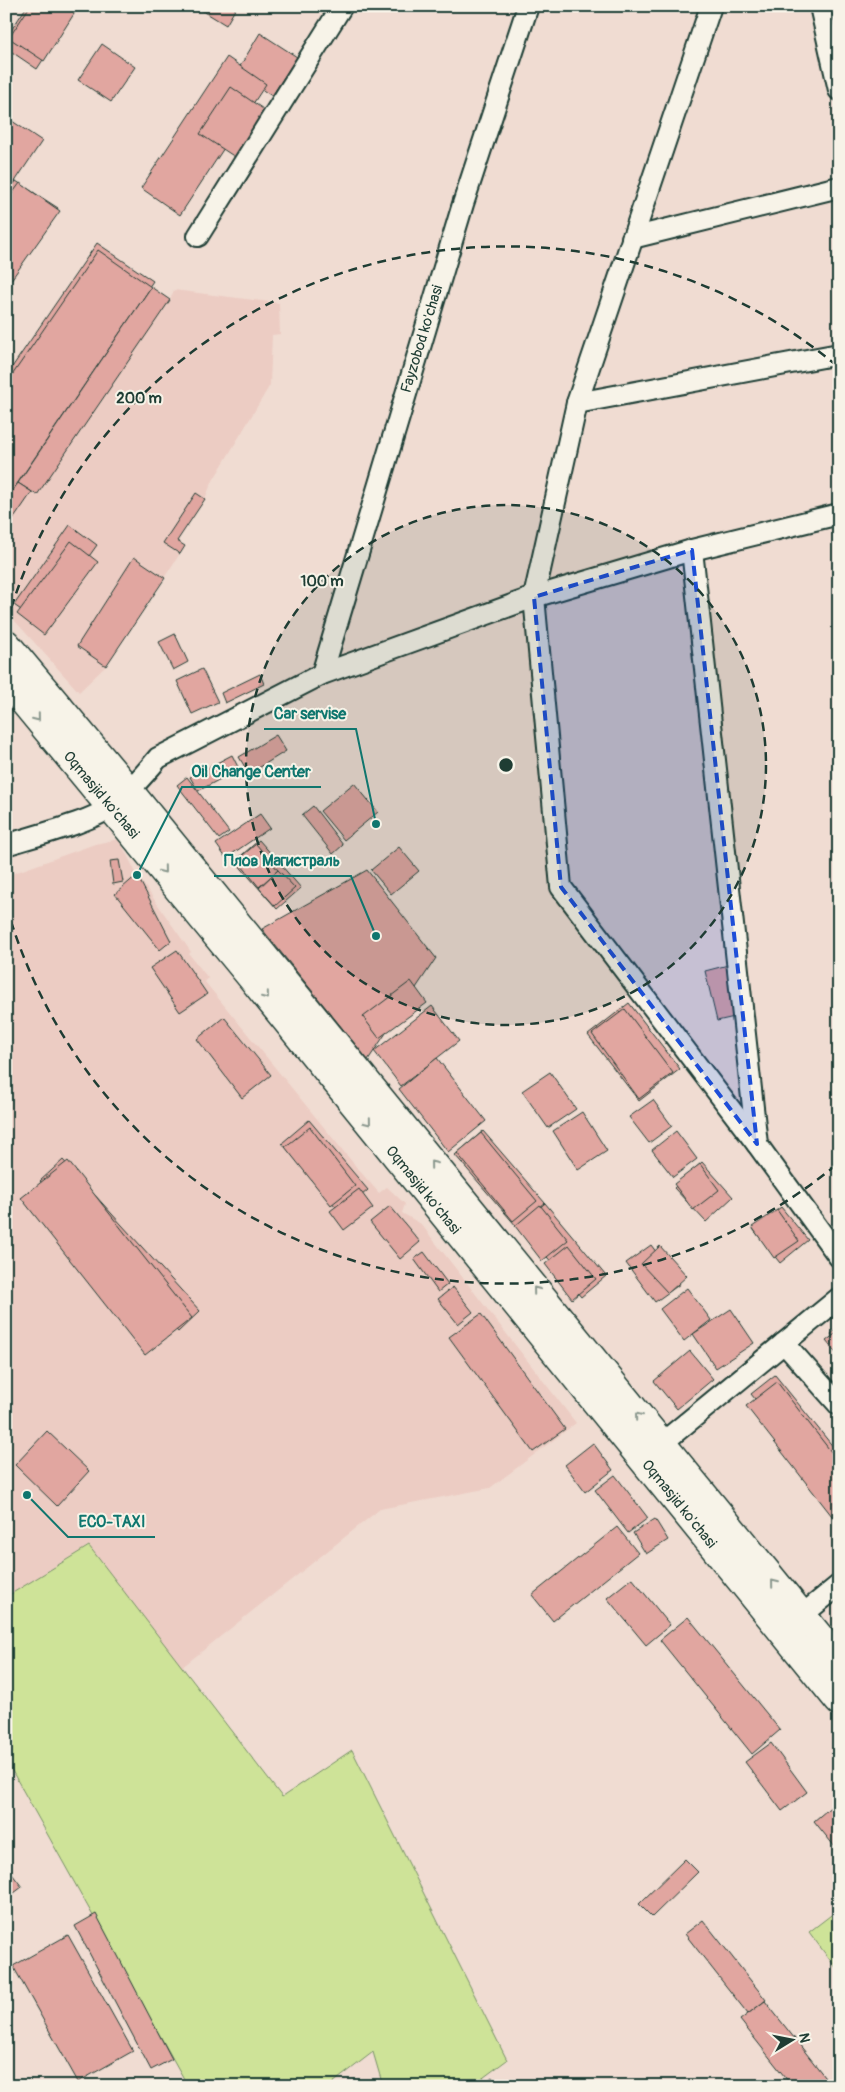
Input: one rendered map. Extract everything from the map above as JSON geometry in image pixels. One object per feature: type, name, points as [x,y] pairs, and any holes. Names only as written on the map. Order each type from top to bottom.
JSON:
[{"type":"main road","name":"Oqmasjid ko'chasi","points":[[6,644],[120,798],[839,1701]]},
{"type":"main road","name":"Oqmasjid ko'chasi","points":[[6,680],[120,798],[661,1444],[839,1661]]},
{"type":"street","name":"Fayzobod ko'chasi","points":[[322,674],[463,204],[528,6]]},
{"type":"street","points":[[711,6],[577,402],[534,596],[562,887],[757,1144],[839,1257]]},
{"type":"street","points":[[820,6],[839,90]]},
{"type":"street","points":[[198,236],[332,10]]},
{"type":"street","points":[[632,238],[839,187]]},
{"type":"street","points":[[577,402],[839,354]]},
{"type":"street","points":[[6,845],[90,817],[120,798],[158,758],[322,674],[534,596],[692,550],[839,514]]},
{"type":"street","points":[[692,550],[757,1144]]},
{"type":"street","points":[[661,1444],[839,1298]]},
{"type":"street","points":[[784,1343],[839,1406]]},
{"type":"street","points":[[801,1616],[839,1585]]},
{"type":"highlighted area","points":[[692,550],[757,1144],[561,887],[534,597]]},
{"type":"shaded area","points":[[151,287],[170,300],[174,290],[279,303],[280,334],[272,335],[270,385],[211,484],[205,499],[177,540],[185,546],[106,666],[79,692],[6,611],[6,500]]},
{"type":"shaded area","points":[[119,839],[137,875],[191,952],[189,954],[208,978],[205,982],[379,1193],[387,1187],[405,1204],[402,1213],[421,1224],[576,1423],[490,1488],[380,1509],[181,1668],[89,1546],[6,1597],[6,876],[95,844]]},
{"type":"green space","points":[[89,1546],[282,1797],[352,1750],[507,2060],[472,2086],[383,2086],[373,2052],[329,2086],[188,2086],[6,1760],[6,1597]]},
{"type":"green space","points":[[839,1909],[839,1972],[809,1932]]},
{"type":"building","points":[[27,6],[78,6],[37,69],[6,48],[6,38]]},
{"type":"building","points":[[30,6],[79,6],[44,61],[9,38]]},
{"type":"building","points":[[195,6],[237,6],[226,25]]},
{"type":"building","points":[[260,33],[297,57],[272,96],[236,73]]},
{"type":"building","points":[[102,44],[135,67],[111,102],[78,80]]},
{"type":"building","points":[[227,57],[266,84],[180,215],[141,188]]},
{"type":"building","points":[[231,87],[266,111],[235,157],[200,134]]},
{"type":"building","points":[[6,117],[42,141],[6,195]]},
{"type":"building","points":[[16,181],[58,208],[6,284],[6,195]]},
{"type":"building","points":[[20,183],[60,211],[6,287],[6,202]]},
{"type":"building","points":[[97,243],[153,281],[33,459],[6,441],[6,376]]},
{"type":"building","points":[[98,250],[151,287],[6,500],[6,384]]},
{"type":"building","points":[[151,287],[170,300],[37,495],[18,483]]},
{"type":"building","points":[[18,483],[32,492],[6,530],[6,500]]},
{"type":"building","points":[[196,493],[205,499],[177,541],[185,546],[180,554],[163,543]]},
{"type":"building","points":[[70,525],[97,545],[41,624],[14,605]]},
{"type":"building","points":[[71,541],[98,562],[44,635],[17,614]]},
{"type":"building","points":[[134,557],[165,578],[106,666],[77,646]]},
{"type":"building","points":[[175,634],[188,662],[173,670],[159,642]]},
{"type":"building","points":[[202,669],[218,702],[192,714],[177,681]]},
{"type":"building","points":[[260,674],[264,684],[225,703],[221,693]]},
{"type":"building","points":[[276,735],[286,751],[249,774],[239,757]]},
{"type":"building","points":[[232,755],[239,769],[198,791],[190,777]]},
{"type":"building","points":[[187,777],[229,832],[219,839],[177,785]]},
{"type":"building","points":[[354,783],[378,812],[344,840],[320,811]]},
{"type":"building","points":[[313,806],[343,845],[333,854],[302,815]]},
{"type":"building","points":[[260,814],[270,828],[226,858],[216,844]]},
{"type":"building","points":[[259,840],[301,888],[277,909],[235,861]]},
{"type":"building","points":[[256,844],[278,870],[259,887],[237,860]]},
{"type":"building","points":[[399,847],[419,871],[391,894],[371,870]]},
{"type":"building","points":[[119,860],[123,882],[113,884],[110,861]]},
{"type":"building","points":[[278,870],[295,888],[275,906],[259,888]]},
{"type":"building","points":[[367,870],[436,958],[368,1060],[262,929]]},
{"type":"building","points":[[137,875],[171,941],[160,950],[115,894]]},
{"type":"building","points":[[177,950],[207,994],[180,1012],[150,968]]},
{"type":"building","points":[[732,964],[743,1015],[717,1021],[705,971]]},
{"type":"building","points":[[411,981],[427,1003],[379,1038],[363,1017]]},
{"type":"building","points":[[629,1003],[680,1069],[639,1101],[588,1035]]},
{"type":"building","points":[[432,1006],[459,1041],[401,1086],[374,1051]]},
{"type":"building","points":[[625,1009],[673,1073],[639,1099],[592,1034]]},
{"type":"building","points":[[224,1017],[271,1075],[242,1098],[197,1039]]},
{"type":"building","points":[[437,1058],[486,1121],[448,1152],[399,1089]]},
{"type":"building","points":[[550,1072],[576,1109],[548,1128],[522,1091]]},
{"type":"building","points":[[653,1100],[672,1126],[649,1143],[629,1117]]},
{"type":"building","points":[[582,1112],[607,1151],[578,1170],[553,1131]]},
{"type":"building","points":[[309,1120],[368,1190],[341,1213],[282,1143]]},
{"type":"building","points":[[310,1127],[355,1186],[331,1205],[285,1147]]},
{"type":"building","points":[[483,1131],[545,1203],[517,1227],[455,1155]]},
{"type":"building","points":[[676,1131],[697,1159],[673,1177],[652,1150]]},
{"type":"building","points":[[481,1133],[537,1201],[513,1221],[457,1153]]},
{"type":"building","points":[[63,1160],[200,1311],[178,1332],[40,1181]]},
{"type":"building","points":[[68,1161],[192,1318],[145,1355],[21,1198]]},
{"type":"building","points":[[702,1162],[733,1197],[706,1222],[674,1188]]},
{"type":"building","points":[[700,1164],[719,1190],[693,1210],[674,1184]]},
{"type":"building","points":[[359,1189],[373,1208],[344,1230],[330,1211]]},
{"type":"building","points":[[545,1203],[606,1276],[581,1297],[520,1225]]},
{"type":"building","points":[[540,1205],[568,1240],[542,1261],[515,1226]]},
{"type":"building","points":[[390,1206],[420,1242],[400,1259],[370,1222]]},
{"type":"building","points":[[781,1207],[808,1240],[780,1263],[753,1229]]},
{"type":"building","points":[[777,1210],[799,1241],[774,1258],[752,1227]]},
{"type":"building","points":[[569,1245],[596,1279],[572,1299],[545,1264]]},
{"type":"building","points":[[651,1245],[680,1284],[655,1302],[626,1263]]},
{"type":"building","points":[[660,1246],[687,1276],[668,1293],[641,1264]]},
{"type":"building","points":[[424,1252],[448,1284],[438,1292],[414,1259]]},
{"type":"building","points":[[453,1287],[473,1312],[458,1324],[438,1299]]},
{"type":"building","points":[[687,1288],[711,1320],[684,1341],[660,1309]]},
{"type":"building","points":[[731,1309],[754,1343],[716,1368],[693,1334]]},
{"type":"building","points":[[481,1314],[565,1429],[533,1452],[449,1337]]},
{"type":"building","points":[[839,1327],[839,1344],[831,1334]]},
{"type":"building","points":[[839,1331],[839,1357],[826,1341]]},
{"type":"building","points":[[690,1351],[713,1379],[677,1409],[654,1381]]},
{"type":"building","points":[[775,1375],[839,1454],[839,1503],[751,1394]]},
{"type":"building","points":[[777,1382],[839,1462],[839,1525],[746,1406]]},
{"type":"building","points":[[47,1431],[89,1471],[57,1506],[15,1465]]},
{"type":"building","points":[[593,1443],[613,1470],[585,1492],[565,1465]]},
{"type":"building","points":[[615,1475],[648,1518],[628,1533],[595,1490]]},
{"type":"building","points":[[655,1519],[668,1540],[646,1554],[633,1533]]},
{"type":"building","points":[[617,1527],[638,1553],[553,1621],[532,1595]]},
{"type":"building","points":[[632,1578],[670,1625],[646,1645],[607,1598]]},
{"type":"building","points":[[688,1617],[780,1730],[752,1754],[660,1640]]},
{"type":"building","points":[[771,1743],[807,1792],[782,1811],[745,1762]]},
{"type":"building","points":[[839,1800],[839,1852],[814,1821]]},
{"type":"building","points":[[685,1859],[698,1872],[652,1917],[639,1904]]},
{"type":"building","points":[[6,1866],[22,1887],[6,1899]]},
{"type":"building","points":[[96,1914],[172,2059],[151,2070],[75,1926]]},
{"type":"building","points":[[703,1920],[766,2000],[748,2014],[685,1934]]},
{"type":"building","points":[[68,1935],[133,2051],[78,2082],[13,1966]]},
{"type":"building","points":[[765,2001],[832,2086],[792,2086],[740,2020]]},
{"type":"building","points":[[492,2077],[499,2086],[480,2086]]},
{"type":"place","name":"Car servise","points":[[376,824]]},
{"type":"place","name":"Oil Change Center","points":[[137,875]]},
{"type":"place","name":"Плов Магистраль","points":[[376,936]]},
{"type":"place","name":"ECO-TAXI","points":[[27,1495]]}]
